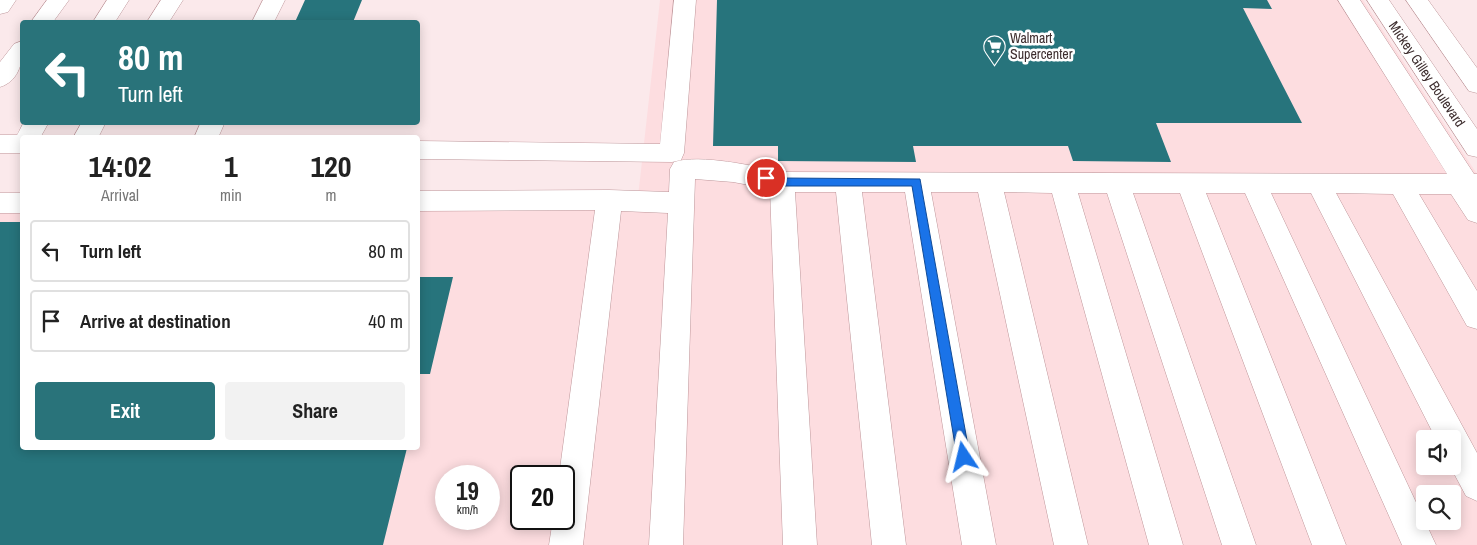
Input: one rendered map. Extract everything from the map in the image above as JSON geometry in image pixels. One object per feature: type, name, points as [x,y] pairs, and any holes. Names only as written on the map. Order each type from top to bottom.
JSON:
[{"type":"street","points":[[0,7],[5,0]]},
{"type":"street","points":[[43,20],[58,0]]},
{"type":"street","points":[[105,20],[118,0]]},
{"type":"street","points":[[159,20],[172,0]]},
{"type":"street","points":[[264,20],[274,0]]},
{"type":"street","points":[[420,150],[672,153],[686,0]]},
{"type":"street","points":[[1349,0],[1467,184],[1477,213]]},
{"type":"street","name":"Mickey Gilley Boulevard","points":[[1378,0],[1477,148]]},
{"type":"street","points":[[1417,0],[1477,85]]},
{"type":"street","points":[[0,80],[20,52]]},
{"type":"street","points":[[0,144],[20,144]]},
{"type":"street","points":[[666,545],[683,169],[749,174],[782,182],[1467,184]]},
{"type":"street","points":[[782,182],[800,545]]},
{"type":"street","points":[[848,182],[889,545]]},
{"type":"street","points":[[916,182],[979,545]]},
{"type":"street","points":[[989,182],[1071,545]]},
{"type":"street","points":[[1062,183],[1166,545]]},
{"type":"street","points":[[1117,183],[1239,545]]},
{"type":"street","points":[[1189,183],[1329,545]]},
{"type":"street","points":[[1253,183],[1419,545]]},
{"type":"street","points":[[1318,183],[1477,485]]},
{"type":"street","points":[[1400,184],[1477,317]]},
{"type":"street","points":[[420,201],[609,200],[682,203]]},
{"type":"street","points":[[566,545],[609,200]]},
{"type":"street","points":[[0,203],[20,203]]},
{"type":"shaded area","points":[[660,0],[1363,0],[1477,174],[1477,545],[0,545],[0,196],[20,196],[20,450],[420,450],[420,197],[638,197]]},
{"type":"building","points":[[305,0],[362,0],[354,20],[296,20]]},
{"type":"building","name":"Walmart Supercenter","points":[[717,0],[1267,0],[1272,9],[1243,8],[1302,123],[1156,123],[1171,162],[1073,161],[1068,146],[913,146],[916,162],[778,161],[778,146],[713,146]]},
{"type":"building","points":[[0,222],[20,222],[20,450],[407,450],[383,545],[0,545]]},
{"type":"building","points":[[420,277],[453,277],[430,374],[420,374]]},
{"type":"place","name":"Walmart Supercenter","points":[[994,65]]},
{"type":"route","points":[[766,178],[782,182],[916,182],[964,457]]}]
